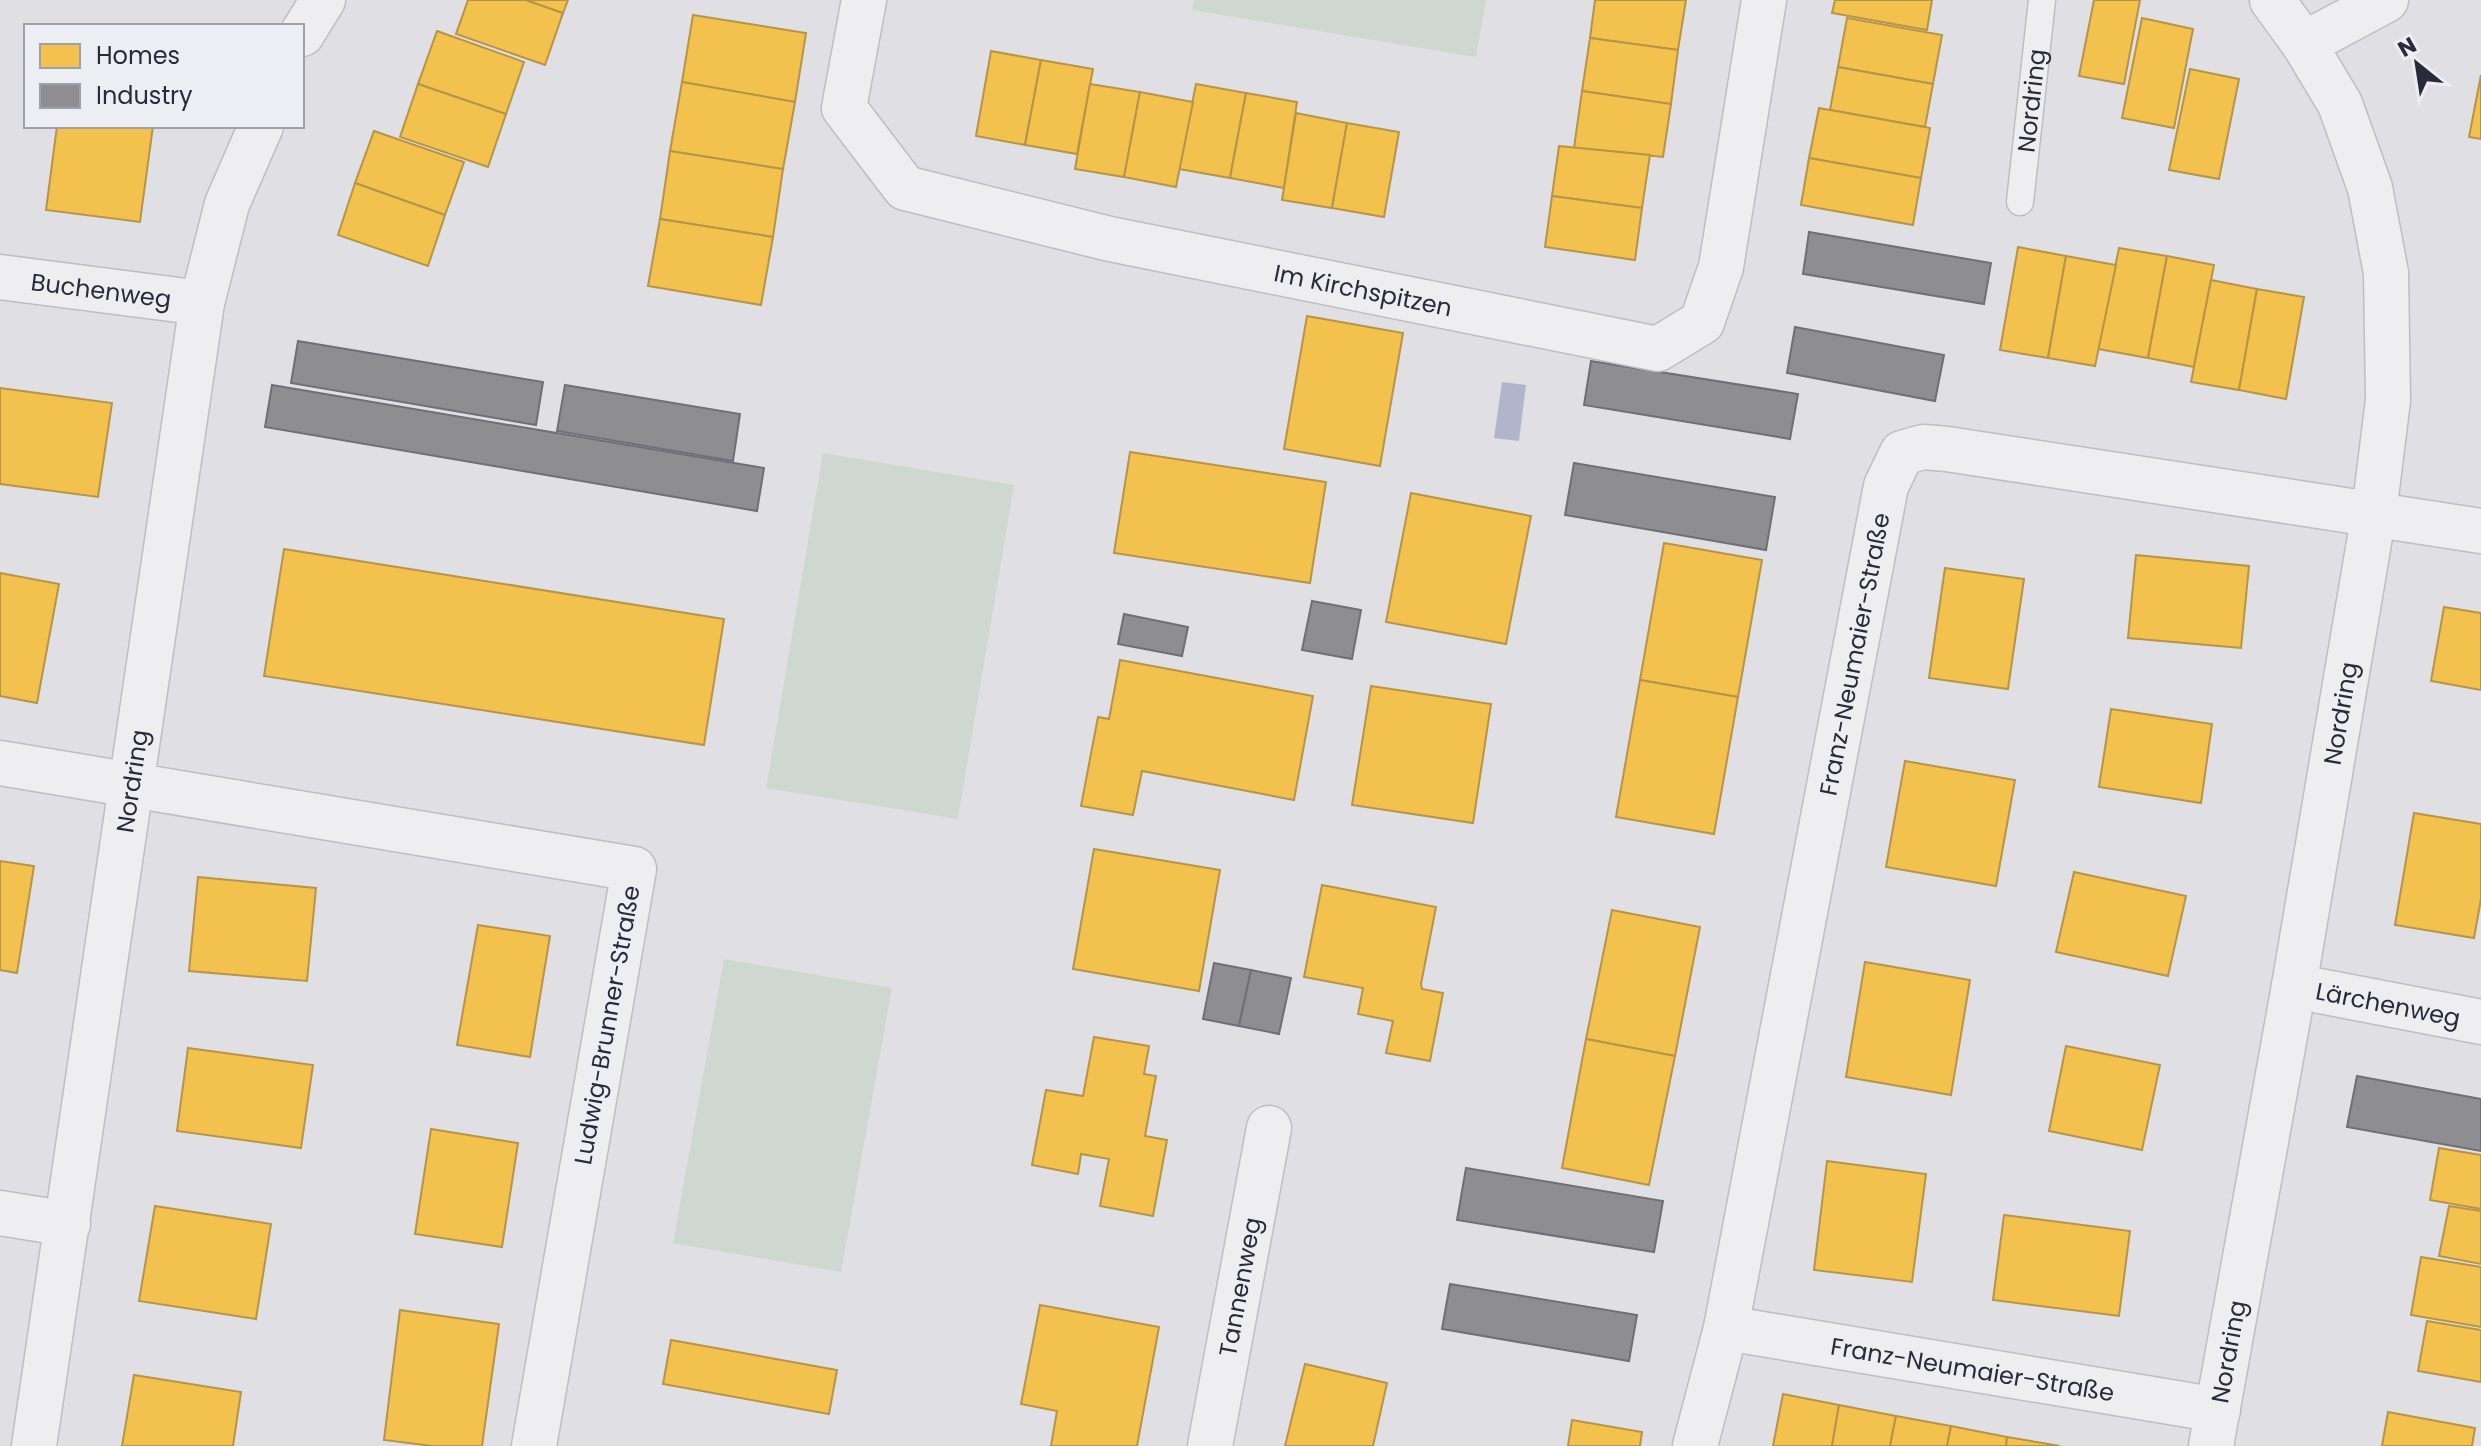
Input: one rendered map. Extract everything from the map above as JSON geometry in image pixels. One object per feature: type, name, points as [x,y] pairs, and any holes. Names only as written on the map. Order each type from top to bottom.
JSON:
[{"type":"street","points":[[304,31],[323,0]]},
{"type":"street","name":"Im Kirchspitzen","points":[[864,0],[844,108],[905,188],[1110,239],[1658,349],[1702,322],[1721,267],[1764,0]]},
{"type":"street","name":"Nordring","points":[[2215,1428],[2374,513],[2388,400],[2386,273],[2365,174],[2340,104],[2304,44],[2272,0]]},
{"type":"street","points":[[2304,44],[2386,0]]},
{"type":"street","name":"Nordring","points":[[34,1446],[202,303],[227,204],[260,128]]},
{"type":"street","name":"Buchenweg","points":[[0,277],[202,303]]},
{"type":"street","name":"Franz-Neumaier-Straße","points":[[1695,1446],[1726,1328],[1886,486],[1902,453],[1923,447],[1947,449],[2374,513]]},
{"type":"street","points":[[2374,513],[2481,531]]},
{"type":"street","points":[[0,763],[131,787]]},
{"type":"street","name":"Ludwig-Brunner-Straße","points":[[131,787],[634,869],[534,1446]]},
{"type":"street","name":"Lärchenweg","points":[[2294,986],[2481,1022]]},
{"type":"street","name":"Tannenweg","points":[[1210,1446],[1269,1128]]},
{"type":"street","points":[[0,1213],[68,1224]]},
{"type":"street","name":"Franz-Neumaier-Straße","points":[[1726,1328],[2215,1428]]},
{"type":"lane","name":"Nordring","points":[[2020,202],[2042,0]]},
{"type":"shaded area","points":[[1194,0],[1486,0],[1476,57],[1192,10]]},
{"type":"shaded area","points":[[823,453],[1014,485],[958,819],[766,788]]},
{"type":"shaded area","points":[[724,959],[892,988],[841,1272],[673,1243]]},
{"type":"water","points":[[1502,382],[1526,385],[1519,441],[1494,438]]},
{"type":"building: Homes","points":[[468,0],[526,0],[563,13],[545,65],[456,34]]},
{"type":"building: Homes","points":[[526,0],[568,0],[563,13]]},
{"type":"building: Homes","points":[[1595,0],[1686,0],[1678,50],[1590,38]]},
{"type":"building: Homes","points":[[1835,0],[1932,0],[1927,30],[1832,13]]},
{"type":"building: Homes","points":[[2094,0],[2140,0],[2124,84],[2079,76]]},
{"type":"building: Homes","points":[[693,15],[806,33],[795,102],[682,82]]},
{"type":"building: Homes","points":[[1847,18],[1942,35],[1933,84],[1838,67]]},
{"type":"building: Homes","points":[[2142,18],[2193,29],[2174,128],[2122,118]]},
{"type":"building: Homes","points":[[437,31],[524,62],[506,114],[418,84]]},
{"type":"building: Homes","points":[[1590,38],[1678,50],[1671,104],[1582,91]]},
{"type":"building: Homes","points":[[991,51],[1041,60],[1025,145],[976,136]]},
{"type":"building: Homes","points":[[1041,60],[1093,69],[1077,154],[1025,145]]},
{"type":"building: Homes","points":[[1838,67],[1933,84],[1925,127],[1830,110]]},
{"type":"building: Homes","points":[[2190,69],[2239,79],[2219,179],[2169,170]]},
{"type":"building: Homes","points":[[2481,75],[2481,139],[2469,137]]},
{"type":"building: Homes","points":[[682,82],[795,102],[783,169],[670,151]]},
{"type":"building: Homes","points":[[418,84],[506,114],[488,167],[400,137]]},
{"type":"building: Homes","points":[[1090,84],[1140,92],[1124,177],[1075,169]]},
{"type":"building: Homes","points":[[1196,84],[1246,93],[1230,178],[1179,169]]},
{"type":"building: Homes","points":[[1582,91],[1671,104],[1663,157],[1574,148]]},
{"type":"building: Homes","points":[[1140,92],[1193,102],[1176,187],[1124,177]]},
{"type":"building: Homes","points":[[1246,93],[1297,102],[1284,188],[1230,178]]},
{"type":"building: Homes","points":[[1819,108],[1930,128],[1921,178],[1809,158]]},
{"type":"building: Homes","points":[[1296,113],[1347,123],[1332,208],[1282,200]]},
{"type":"building: Homes","points":[[1347,123],[1399,132],[1384,217],[1332,208]]},
{"type":"building: Homes","points":[[57,128],[153,128],[140,222],[46,210]]},
{"type":"building: Homes","points":[[374,131],[464,162],[445,215],[355,183]]},
{"type":"building: Homes","points":[[1559,146],[1650,155],[1642,208],[1552,196]]},
{"type":"building: Homes","points":[[670,151],[783,169],[773,237],[660,219]]},
{"type":"building: Homes","points":[[1809,158],[1921,178],[1913,225],[1801,205]]},
{"type":"building: Homes","points":[[355,183],[445,215],[428,266],[338,235]]},
{"type":"building: Homes","points":[[1552,196],[1642,208],[1635,260],[1545,247]]},
{"type":"building: Homes","points":[[660,219],[773,237],[761,305],[648,286]]},
{"type":"building: Homes","points":[[2018,247],[2066,256],[2048,358],[2000,350]]},
{"type":"building: Homes","points":[[2119,248],[2167,256],[2148,358],[2098,349]]},
{"type":"building: Homes","points":[[2066,256],[2116,265],[2095,366],[2048,358]]},
{"type":"building: Homes","points":[[2167,256],[2214,265],[2194,367],[2148,358]]},
{"type":"building: Homes","points":[[2211,280],[2257,289],[2239,390],[2191,382]]},
{"type":"building: Homes","points":[[2257,289],[2304,297],[2286,399],[2239,390]]},
{"type":"building: Homes","points":[[1307,316],[1403,333],[1380,466],[1284,449]]},
{"type":"building: Homes","points":[[0,388],[112,403],[98,497],[0,484]]},
{"type":"building: Homes","points":[[1130,452],[1326,482],[1310,583],[1114,553]]},
{"type":"building: Homes","points":[[1411,493],[1531,516],[1506,644],[1386,622]]},
{"type":"building: Homes","points":[[1664,543],[1762,560],[1738,697],[1640,680]]},
{"type":"building: Homes","points":[[284,549],[724,619],[704,745],[264,676]]},
{"type":"building: Homes","points":[[2136,555],[2249,566],[2241,648],[2128,638]]},
{"type":"building: Homes","points":[[1945,568],[2024,579],[2008,689],[1929,678]]},
{"type":"building: Homes","points":[[0,573],[59,584],[37,703],[0,696]]},
{"type":"building: Homes","points":[[2444,607],[2481,613],[2481,690],[2431,681]]},
{"type":"building: Homes","points":[[1120,660],[1313,696],[1294,800],[1142,771],[1133,815],[1081,806],[1098,717],[1109,719]]},
{"type":"building: Homes","points":[[1640,680],[1738,697],[1714,834],[1616,817]]},
{"type":"building: Homes","points":[[1371,686],[1491,704],[1473,823],[1352,805]]},
{"type":"building: Homes","points":[[2111,709],[2212,724],[2201,803],[2099,787]]},
{"type":"building: Homes","points":[[1905,761],[2015,780],[1996,886],[1886,867]]},
{"type":"building: Homes","points":[[2414,813],[2481,824],[2481,899],[2474,938],[2395,925]]},
{"type":"building: Homes","points":[[1094,849],[1220,870],[1199,991],[1073,969]]},
{"type":"building: Homes","points":[[0,861],[34,866],[17,973],[0,970]]},
{"type":"building: Homes","points":[[2074,872],[2186,896],[2168,976],[2056,952]]},
{"type":"building: Homes","points":[[198,877],[316,888],[307,981],[189,971]]},
{"type":"building: Homes","points":[[1322,885],[1436,907],[1421,984],[1422,989],[1443,993],[1430,1061],[1386,1053],[1393,1021],[1358,1014],[1363,988],[1304,977]]},
{"type":"building: Homes","points":[[1612,910],[1700,927],[1675,1056],[1586,1039]]},
{"type":"building: Homes","points":[[478,925],[550,936],[530,1057],[457,1045]]},
{"type":"building: Homes","points":[[1865,962],[1970,980],[1951,1095],[1846,1077]]},
{"type":"building: Homes","points":[[1094,1037],[1149,1046],[1144,1074],[1156,1076],[1145,1136],[1167,1140],[1153,1216],[1100,1206],[1109,1159],[1081,1154],[1078,1174],[1032,1165],[1046,1090],[1083,1096]]},
{"type":"building: Homes","points":[[1586,1039],[1675,1056],[1649,1185],[1562,1168]]},
{"type":"building: Homes","points":[[2066,1046],[2160,1065],[2142,1150],[2049,1131]]},
{"type":"building: Homes","points":[[188,1048],[313,1065],[301,1148],[177,1131]]},
{"type":"building: Homes","points":[[431,1129],[518,1143],[502,1247],[415,1234]]},
{"type":"building: Homes","points":[[2439,1148],[2481,1155],[2481,1209],[2430,1200]]},
{"type":"building: Homes","points":[[1827,1161],[1926,1174],[1912,1282],[1814,1270]]},
{"type":"building: Homes","points":[[155,1206],[271,1224],[256,1319],[139,1301]]},
{"type":"building: Homes","points":[[2449,1206],[2481,1211],[2481,1264],[2439,1256]]},
{"type":"building: Homes","points":[[2004,1215],[2130,1231],[2119,1316],[1993,1300]]},
{"type":"building: Homes","points":[[2421,1257],[2481,1267],[2481,1327],[2411,1315]]},
{"type":"building: Homes","points":[[1040,1305],[1159,1327],[1137,1446],[1051,1446],[1057,1411],[1021,1404]]},
{"type":"building: Homes","points":[[400,1310],[499,1324],[482,1446],[432,1446],[384,1440]]},
{"type":"building: Homes","points":[[2427,1321],[2481,1330],[2481,1382],[2418,1371]]},
{"type":"building: Homes","points":[[671,1340],[837,1370],[829,1414],[663,1384]]},
{"type":"building: Homes","points":[[1305,1364],[1387,1383],[1373,1446],[1285,1446]]},
{"type":"building: Homes","points":[[134,1375],[241,1392],[233,1446],[122,1446]]},
{"type":"building: Homes","points":[[1783,1394],[1839,1405],[1832,1446],[1773,1446]]},
{"type":"building: Homes","points":[[1839,1405],[1896,1416],[1890,1446],[1832,1446]]},
{"type":"building: Homes","points":[[2388,1412],[2475,1428],[2472,1446],[2382,1446]]},
{"type":"building: Homes","points":[[1896,1416],[1951,1426],[1947,1446],[1890,1446]]},
{"type":"building: Homes","points":[[1572,1420],[1642,1432],[1640,1446],[1568,1446]]},
{"type":"building: Homes","points":[[1951,1426],[2007,1437],[2006,1446],[1947,1446]]},
{"type":"building: Homes","points":[[2007,1437],[2060,1446],[2006,1446]]},
{"type":"building: Industry","points":[[1809,232],[1991,263],[1984,304],[1803,274]]},
{"type":"building: Industry","points":[[1795,327],[1944,355],[1935,401],[1787,373]]},
{"type":"building: Industry","points":[[298,341],[543,382],[536,425],[291,383]]},
{"type":"building: Industry","points":[[1591,361],[1798,394],[1790,439],[1584,405]]},
{"type":"building: Industry","points":[[272,385],[764,468],[757,511],[265,427]]},
{"type":"building: Industry","points":[[565,385],[740,414],[733,461],[557,431]]},
{"type":"building: Industry","points":[[1574,463],[1775,497],[1766,550],[1565,515]]},
{"type":"building: Industry","points":[[1312,601],[1361,610],[1352,659],[1302,650]]},
{"type":"building: Industry","points":[[1124,614],[1188,627],[1182,656],[1118,644]]},
{"type":"building: Industry","points":[[1214,963],[1251,970],[1239,1026],[1203,1019]]},
{"type":"building: Industry","points":[[1251,970],[1291,978],[1279,1034],[1239,1026]]},
{"type":"building: Industry","points":[[2357,1076],[2481,1099],[2481,1151],[2347,1127]]},
{"type":"building: Industry","points":[[1466,1168],[1663,1201],[1654,1252],[1457,1220]]},
{"type":"building: Industry","points":[[1450,1284],[1637,1315],[1629,1361],[1442,1329]]}]
